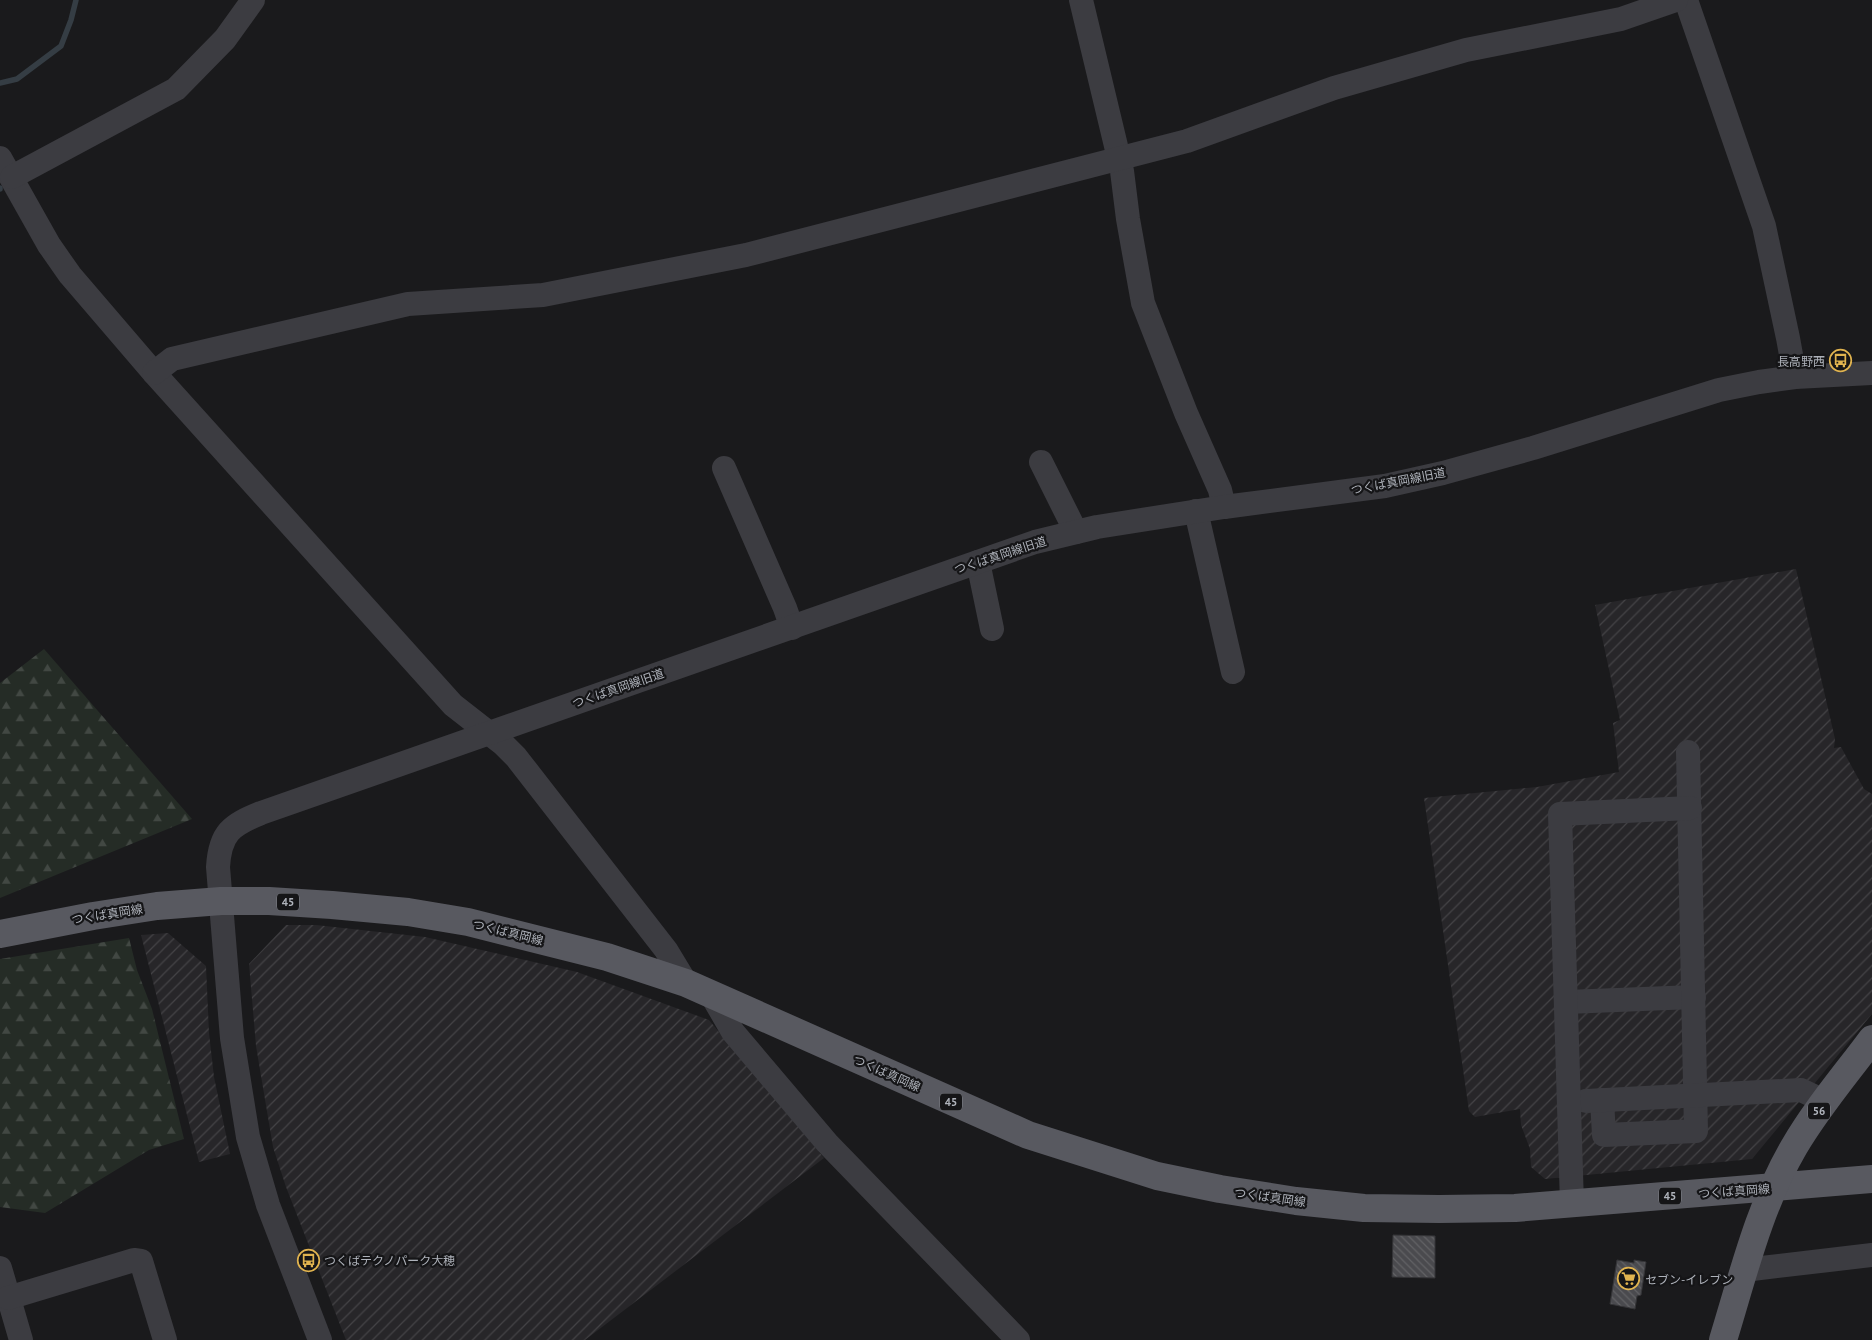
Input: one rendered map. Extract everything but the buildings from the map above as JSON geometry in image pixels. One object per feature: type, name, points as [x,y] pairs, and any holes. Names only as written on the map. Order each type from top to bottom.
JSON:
[{"type":"main road","name":"つくば真岡線","points":[[0,934],[157,906],[221,901],[269,901],[332,905],[408,912],[459,920],[607,957],[686,983],[1028,1135],[1157,1176],[1220,1189],[1296,1201],[1364,1208],[1505,1208],[1872,1179]]},
{"type":"main road","name":"56","points":[[1723,1340],[1757,1228],[1794,1146],[1872,1039]]},
{"type":"street","points":[[253,0],[225,39],[176,89],[6,168],[49,245],[70,275],[154,373],[453,706],[503,744],[516,757],[666,950],[686,983]]},
{"type":"street","points":[[1081,0],[1119,159],[1143,303],[1186,413],[1220,490],[1224,506]]},
{"type":"street","points":[[154,373],[172,359],[408,304],[544,294],[746,255],[1187,141],[1334,88],[1466,50],[1621,19],[1676,0]]},
{"type":"street","points":[[1686,0],[1764,226],[1795,377]]},
{"type":"street","name":"つくば真岡線旧道","points":[[320,1340],[268,1206],[248,1137],[232,1038],[218,867],[220,848],[225,836],[239,822],[1036,542],[1076,532],[1224,506],[1385,486],[1443,473],[1533,448],[1719,390],[1795,377],[1872,372]]},
{"type":"street","points":[[1041,462],[1076,532]]},
{"type":"street","points":[[724,468],[792,628]]},
{"type":"street","points":[[1196,511],[1233,672]]},
{"type":"street","points":[[978,562],[992,629]]},
{"type":"street","points":[[1602,1100],[1604,1135],[1696,1131],[1688,752]]},
{"type":"street","points":[[1572,1204],[1560,814],[1690,808]]},
{"type":"street","points":[[711,994],[733,1032],[827,1144],[1018,1340]]},
{"type":"street","points":[[1566,1002],[1694,997]]},
{"type":"street","points":[[1570,1102],[1801,1090],[1826,1102]]},
{"type":"street","points":[[1744,1270],[1872,1255]]},
{"type":"street","points":[[8,1298],[134,1260],[141,1261],[165,1340]]},
{"type":"street","points":[[0,1268],[21,1340]]},
{"type":"shaded area","points":[[1796,569],[1835,739],[1834,748],[1841,747],[1864,789],[1872,794],[1872,1014],[1752,1159],[1545,1179],[1531,1167],[1530,1149],[1521,1125],[1520,1109],[1475,1117],[1469,1111],[1424,798],[1537,787],[1619,772],[1613,723],[1620,720],[1595,605]]},
{"type":"shaded area","points":[[286,925],[316,925],[425,937],[577,972],[709,1020],[824,1158],[585,1340],[346,1340],[286,1187],[273,1147],[256,1046],[249,964]]},
{"type":"shaded area","points":[[168,933],[206,966],[209,1033],[214,1077],[230,1154],[199,1162],[141,935]]},
{"type":"green space","points":[[44,649],[192,819],[0,898],[0,683]]},
{"type":"green space","points":[[129,938],[137,970],[152,1009],[184,1139],[149,1150],[45,1213],[0,1207],[0,959]]},
{"type":"waterway","points":[[0,83],[17,79],[61,46],[76,0]]},
{"type":"place","name":"長高野西","points":[[1841,361]]},
{"type":"place","name":"つくばテクノパーク大穂","points":[[308,1260]]},
{"type":"place","name":"セブン-イレブン","points":[[1629,1279]]}]
